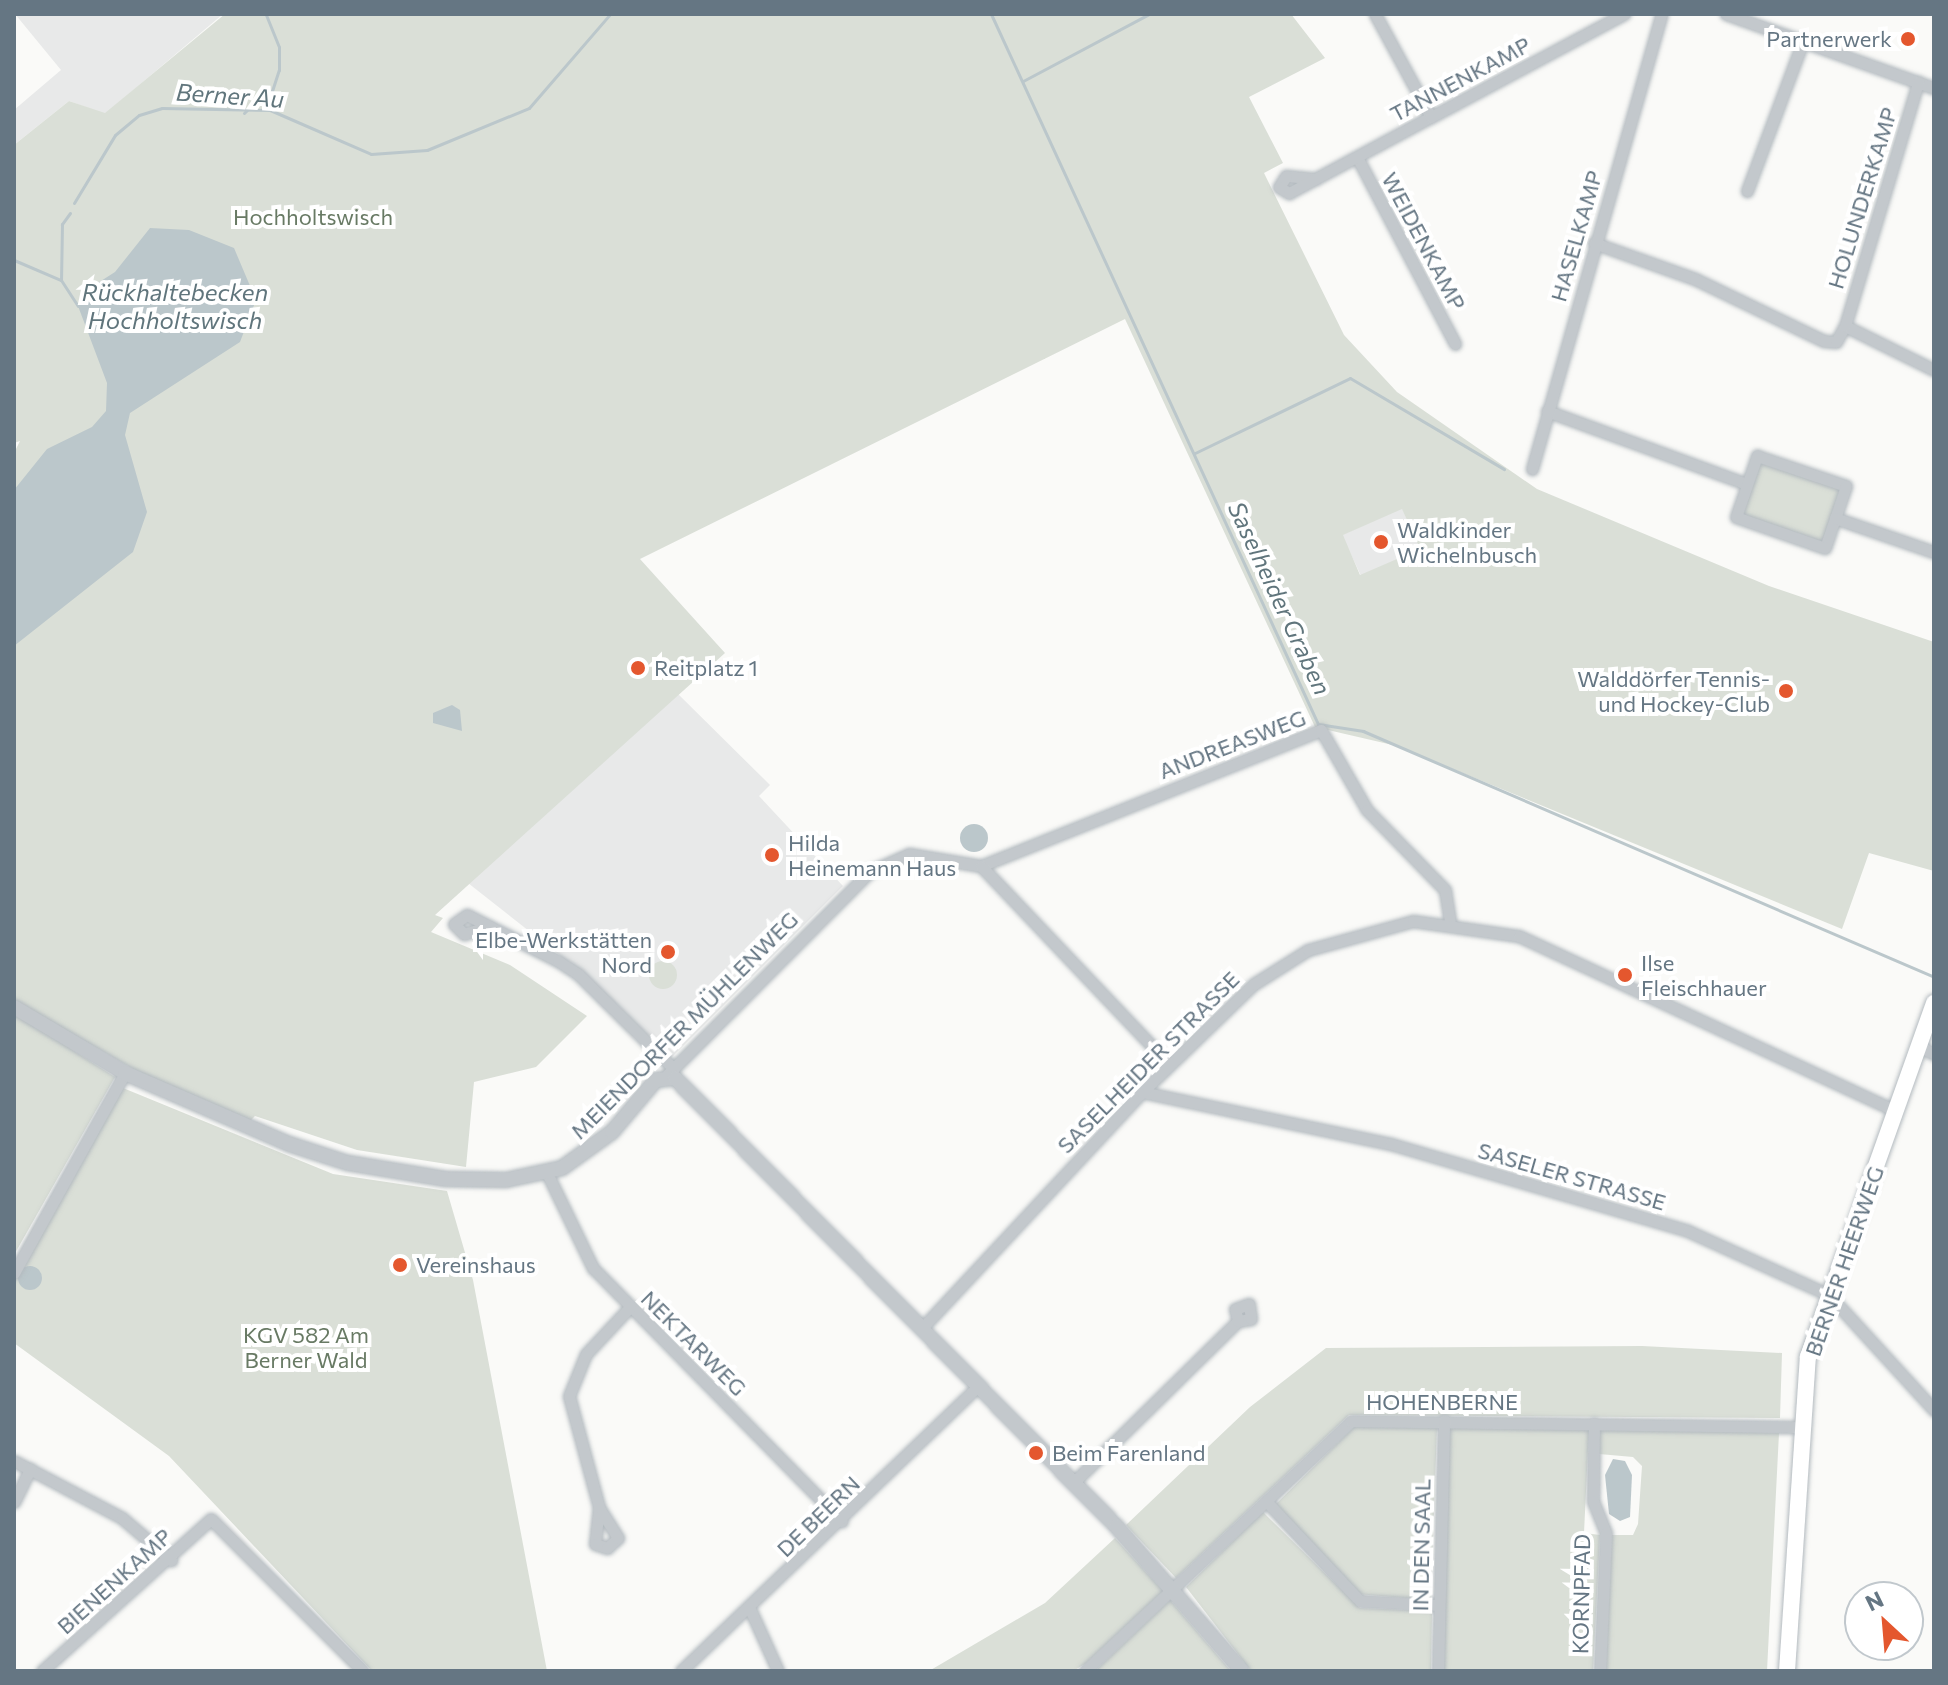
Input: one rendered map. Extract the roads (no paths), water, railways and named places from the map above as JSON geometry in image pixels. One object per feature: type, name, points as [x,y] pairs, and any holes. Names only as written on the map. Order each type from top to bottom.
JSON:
[{"type":"main road","name":"BERNER HEERWEG","points":[[1787,1671],[1808,1357],[1896,1111],[1926,1050],[1934,1003]]},
{"type":"street","points":[[1375,14],[1431,117]]},
{"type":"street","name":"TANNENKAMP","points":[[1316,179],[1624,14]]},
{"type":"street","name":"HASELKAMP","points":[[1532,469],[1594,243],[1662,14]]},
{"type":"street","points":[[1726,14],[1934,88]]},
{"type":"street","points":[[1747,191],[1803,41]]},
{"type":"street","name":"HOLUNDERKAMP","points":[[1845,326],[1918,82]]},
{"type":"street","name":"WEIDENKAMP","points":[[1357,157],[1455,344]]},
{"type":"street","points":[[1594,243],[1695,279],[1824,341],[1836,342],[1845,326],[1934,370]]},
{"type":"street","points":[[1547,411],[1747,484]]},
{"type":"street","points":[[1757,456],[1846,486],[1835,518],[1825,548],[1736,517],[1757,456]]},
{"type":"street","points":[[1835,518],[1934,552]]},
{"type":"street","name":"ANDREASWEG","points":[[981,866],[1321,730],[1332,737],[1367,810],[1445,890],[1450,921]]},
{"type":"street","name":"MEIENDORFER MÜHLENWEG","points":[[14,1007],[125,1073],[348,1163],[453,1179],[547,1173],[593,1148],[882,863],[924,854],[981,866]]},
{"type":"street","points":[[981,866],[1169,1064]]},
{"type":"street","name":"SASELHEIDER STRASSE","points":[[923,1327],[1169,1064],[1254,984],[1308,950],[1413,921],[1450,921],[1519,936],[1896,1111]]},
{"type":"street","points":[[489,926],[578,974],[1175,1588],[1242,1671]]},
{"type":"street","points":[[14,1273],[125,1073]]},
{"type":"street","name":"SASELER STRASSE","points":[[1142,1092],[1391,1144],[1688,1231],[1829,1295],[1934,1410]]},
{"type":"street","name":"NEKTARWEG","points":[[547,1173],[568,1229],[630,1307],[842,1521]]},
{"type":"street","points":[[599,1507],[569,1396],[586,1354],[630,1307]]},
{"type":"street","points":[[1073,1483],[1238,1321]]},
{"type":"street","name":"DE BEERN","points":[[681,1671],[842,1521],[979,1385]]},
{"type":"street","name":"IN DEN SAAL","points":[[1438,1671],[1444,1420]]},
{"type":"street","name":"HOHENBERNE","points":[[1085,1671],[1351,1421],[1801,1427]]},
{"type":"street","name":"KORNPFAD","points":[[1594,1423],[1593,1501],[1606,1533],[1600,1671]]},
{"type":"street","points":[[14,1461],[123,1518],[171,1560]]},
{"type":"street","points":[[14,1502],[30,1469]]},
{"type":"street","points":[[1266,1501],[1360,1601],[1439,1605]]},
{"type":"street","name":"BIENENKAMP","points":[[42,1671],[171,1560],[211,1519],[363,1671]]},
{"type":"street","points":[[750,1609],[778,1671]]},
{"type":"water","name":"Rückhaltebecken Hochholtswisch","points":[[150,228],[189,230],[234,248],[256,300],[240,342],[130,413],[125,435],[147,512],[133,552],[14,646],[14,490],[47,449],[92,427],[106,411],[107,383],[78,306],[82,293],[115,272]]},
{"type":"water","points":[[452,705],[460,710],[462,731],[433,723],[433,713]]},
{"type":"water","points":[[974,824],[984,828],[988,838],[984,848],[974,852],[964,848],[960,838],[964,828]]},
{"type":"water","points":[[30,1266],[39,1269],[42,1278],[39,1287],[30,1290],[21,1287],[18,1278],[21,1269]]},
{"type":"water","points":[[1613,1459],[1625,1461],[1632,1475],[1630,1517],[1620,1521],[1609,1514],[1605,1475]]},
{"type":"waterway","points":[[260,98],[272,91],[279,70],[279,47],[266,14]]},
{"type":"waterway","name":"Berner Au","points":[[74,203],[115,135],[139,115],[162,108],[270,110],[371,154],[427,150],[529,108],[610,14]]},
{"type":"waterway","name":"Saselheider Graben","points":[[991,14],[1318,724],[1363,731],[1932,976]]},
{"type":"waterway","points":[[1023,81],[1149,14]]},
{"type":"waterway","name":"Berner Au","points":[[244,113],[250,107]]},
{"type":"waterway","name":"Berner Au","points":[[70,213],[62,224],[61,280],[78,306]]},
{"type":"waterway","points":[[14,260],[61,280]]},
{"type":"waterway","points":[[1195,453],[1350,378],[1504,469]]},
{"type":"place","name":"Partnerwerk","points":[[1908,39]]},
{"type":"place","name":"Waldkinder Wichelnbusch","points":[[1381,542]]},
{"type":"place","name":"Reitplatz 1","points":[[638,668]]},
{"type":"place","name":"Walddörfer Tennis- und Hockey-Club","points":[[1786,691]]},
{"type":"place","name":"Hilda Heinemann Haus","points":[[772,855]]},
{"type":"place","name":"Elbe-Werkstätten Nord","points":[[668,952]]},
{"type":"place","name":"Ilse Fleischhauer","points":[[1625,975]]},
{"type":"place","name":"Vereinshaus","points":[[400,1265]]},
{"type":"place","name":"Beim Farenland","points":[[1036,1453]]},
{"type":"park label","name":"Hochholtswisch","points":[[313,217]]},
{"type":"park label","name":"KGV 582 Am Berner Wald","points":[[306,1346]]}]
